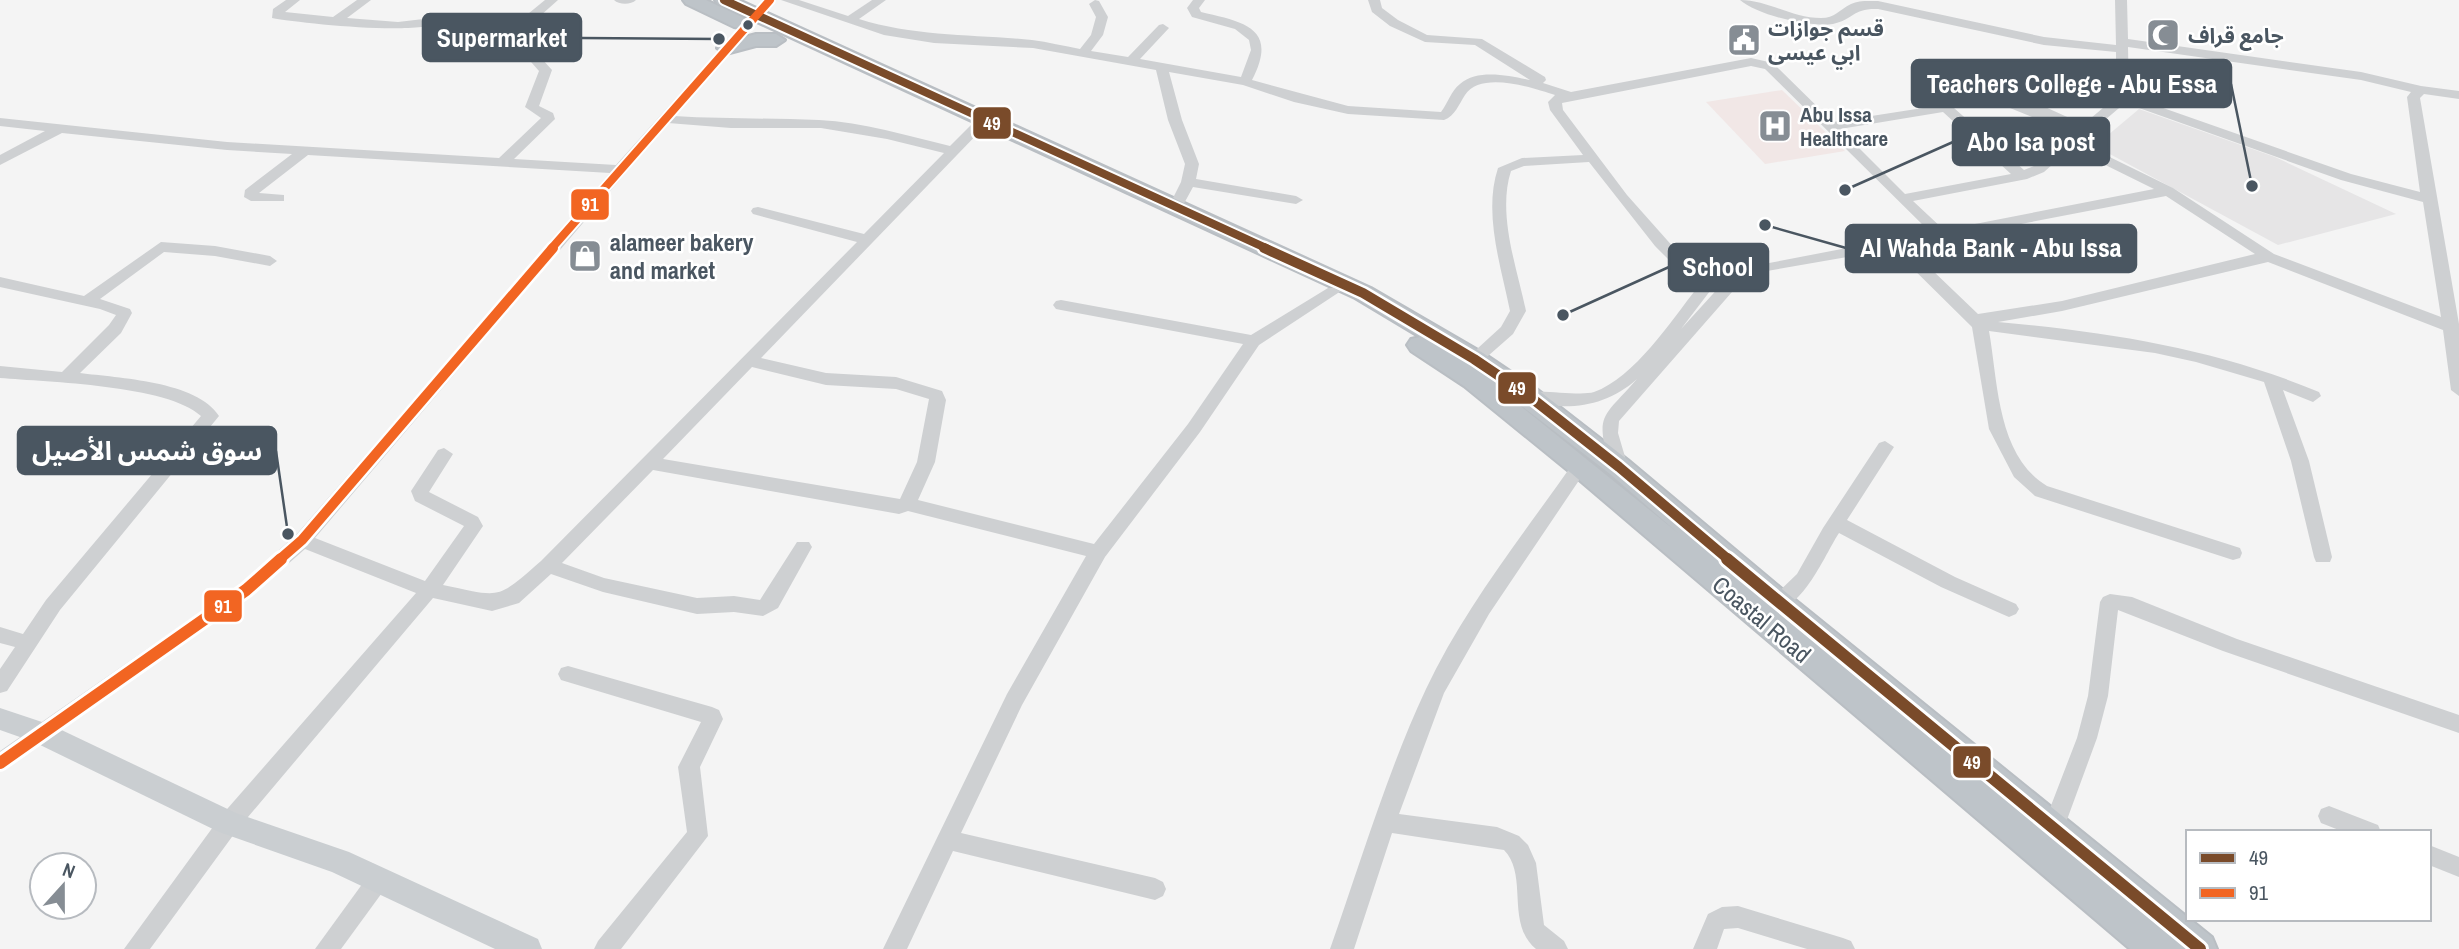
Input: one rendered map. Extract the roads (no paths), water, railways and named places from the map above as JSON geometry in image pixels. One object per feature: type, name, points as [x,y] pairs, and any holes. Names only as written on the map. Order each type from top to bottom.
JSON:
[{"type":"highway","points":[[692,0],[720,6],[728,29],[726,48],[746,42],[776,40],[978,126],[1345,297]]},
{"type":"highway","name":"Coastal Road","points":[[720,6],[758,14],[1363,293],[1474,359],[1529,396],[1619,467],[1778,602],[2200,949]]},
{"type":"highway","points":[[758,14],[776,40]]},
{"type":"highway","name":"Coastal Road","points":[[1345,297],[1473,380],[1580,466],[2156,949]]},
{"type":"main road","points":[[0,719],[42,733],[229,823],[339,861],[527,949]]},
{"type":"street","points":[[294,0],[276,15],[398,26],[432,22]]},
{"type":"street","points":[[335,21],[365,0]]},
{"type":"street","points":[[527,21],[552,0]]},
{"type":"street","points":[[620,0],[630,0]]},
{"type":"street","points":[[787,0],[884,31],[1084,52],[1245,82],[1299,99],[1348,110],[1444,116],[1466,85],[1476,81],[1501,80],[1534,84],[1568,95]]},
{"type":"street","points":[[849,20],[880,0]]},
{"type":"street","points":[[1199,0],[1193,8],[1196,14],[1243,27],[1257,39],[1254,69],[1245,82]]},
{"type":"street","points":[[1374,0],[1376,9],[1411,32],[1425,38],[1478,42],[1515,67],[1568,95]]},
{"type":"street","points":[[1746,0],[1780,13],[1819,21],[1835,20],[1854,5],[1878,5],[2044,41],[2122,45],[2361,76],[2421,90],[2459,95]]},
{"type":"street","points":[[2116,1],[2122,45],[2123,98]]},
{"type":"street","points":[[1084,52],[1097,35],[1102,17],[1095,4]]},
{"type":"street","points":[[0,763],[246,590],[302,540],[620,169],[758,14]]},
{"type":"street","points":[[1132,61],[1163,28]]},
{"type":"street","points":[[504,161],[548,119],[548,116],[532,107],[546,70],[528,51],[507,46]]},
{"type":"street","points":[[1706,288],[1622,198],[1557,110],[1555,102],[1568,95],[1751,62],[1769,66],[1941,235]]},
{"type":"street","points":[[1829,127],[1946,108],[2003,63]]},
{"type":"street","points":[[1162,68],[1175,120],[1192,164],[1188,182],[1176,206]]},
{"type":"street","points":[[1974,85],[2069,121],[2062,124],[1974,85]]},
{"type":"street","points":[[2421,90],[2413,97],[2430,199],[2451,293],[2459,389]]},
{"type":"street","points":[[1902,199],[2022,176],[2039,169],[2123,98]]},
{"type":"street","points":[[2123,98],[2346,177],[2430,199]]},
{"type":"street","points":[[1946,108],[2022,176]]},
{"type":"street","points":[[664,119],[731,124],[821,124],[875,132],[952,151]]},
{"type":"street","points":[[0,122],[303,152],[620,169]]},
{"type":"street","points":[[302,540],[429,590],[492,603],[502,603],[519,593],[978,126]]},
{"type":"street","points":[[0,161],[60,128]]},
{"type":"street","points":[[2069,142],[2168,191],[2269,257],[2454,329]]},
{"type":"street","points":[[279,198],[251,197],[250,193],[303,152]]},
{"type":"street","points":[[1474,359],[1507,330],[1518,311],[1499,186],[1505,168],[1522,162],[1594,158]]},
{"type":"street","points":[[1188,182],[1296,200]]},
{"type":"street","points":[[1690,271],[1726,273],[1769,268],[2168,191]]},
{"type":"street","points":[[758,211],[868,240]]},
{"type":"street","points":[[1897,244],[1978,323],[1997,429],[2002,442],[2031,485],[2041,491],[2233,553]]},
{"type":"street","points":[[87,301],[162,247],[215,251],[270,261]]},
{"type":"street","points":[[1671,253],[1726,273]]},
{"type":"street","points":[[1978,323],[2269,257]]},
{"type":"street","points":[[1529,396],[1574,400],[1595,398],[1612,392],[1638,369],[1706,288],[1726,273]]},
{"type":"street","points":[[1619,467],[1609,433],[1611,419],[1720,292],[1726,273]]},
{"type":"street","points":[[0,282],[87,301],[119,309],[124,313],[122,320],[64,379]]},
{"type":"street","points":[[895,949],[1014,700],[1098,552],[1194,428],[1253,341],[1345,297]]},
{"type":"street","points":[[1060,305],[1253,341]]},
{"type":"street","points":[[1978,323],[2191,355],[2271,378],[2313,396]]},
{"type":"street","points":[[749,361],[825,379],[897,383],[936,395],[926,462],[907,504]]},
{"type":"street","points":[[0,372],[134,385],[177,397],[203,408],[211,416],[53,605],[0,685]]},
{"type":"street","points":[[2271,378],[2300,461],[2323,557]]},
{"type":"street","points":[[1778,602],[1804,579],[1885,447]]},
{"type":"street","points":[[135,949],[229,823],[429,590],[474,526],[472,522],[421,496],[420,491],[444,454]]},
{"type":"street","points":[[649,463],[885,505],[899,507],[907,504],[1098,552]]},
{"type":"street","points":[[1342,949],[1385,822],[1435,691],[1482,608],[1580,466]]},
{"type":"street","points":[[1836,523],[1948,582],[2009,609]]},
{"type":"street","points":[[548,566],[603,585],[687,604],[707,607],[734,604],[763,608],[771,603],[803,547]]},
{"type":"street","points":[[2053,829],[2087,738],[2098,696],[2110,602],[2116,600],[2230,645],[2459,723]]},
{"type":"street","points":[[0,635],[29,643]]},
{"type":"street","points":[[568,674],[712,716],[713,719],[689,767],[697,836],[606,949]]},
{"type":"street","points":[[2329,816],[2365,830]]},
{"type":"street","points":[[1385,822],[1497,837],[1514,842],[1526,866],[1532,925],[1541,939],[1556,949]]},
{"type":"street","points":[[947,839],[1155,888]]},
{"type":"street","points":[[2431,856],[2459,867]]},
{"type":"street","points":[[327,949],[379,880]]},
{"type":"street","points":[[1705,949],[1716,922],[1729,916],[1843,949]]},
{"type":"place","name":"جامع قراف","points":[[2163,35]]},
{"type":"place","name":"Supermarket","points":[[719,39]]},
{"type":"place","name":"قسم جوازات ابي عيسى","points":[[1744,40]]},
{"type":"place","name":"Abu Issa Healthcare","points":[[1775,126]]},
{"type":"place","name":"Teachers College - Abu Essa","points":[[2252,186]]},
{"type":"place","name":"Abo Isa post","points":[[1845,190]]},
{"type":"place","name":"Al Wahda Bank - Abu Issa","points":[[1765,225]]},
{"type":"place","name":"alameer bakery and market","points":[[585,256]]},
{"type":"place","name":"School","points":[[1563,315]]},
{"type":"place","name":"سوق شمس الأصيل","points":[[288,534]]}]
